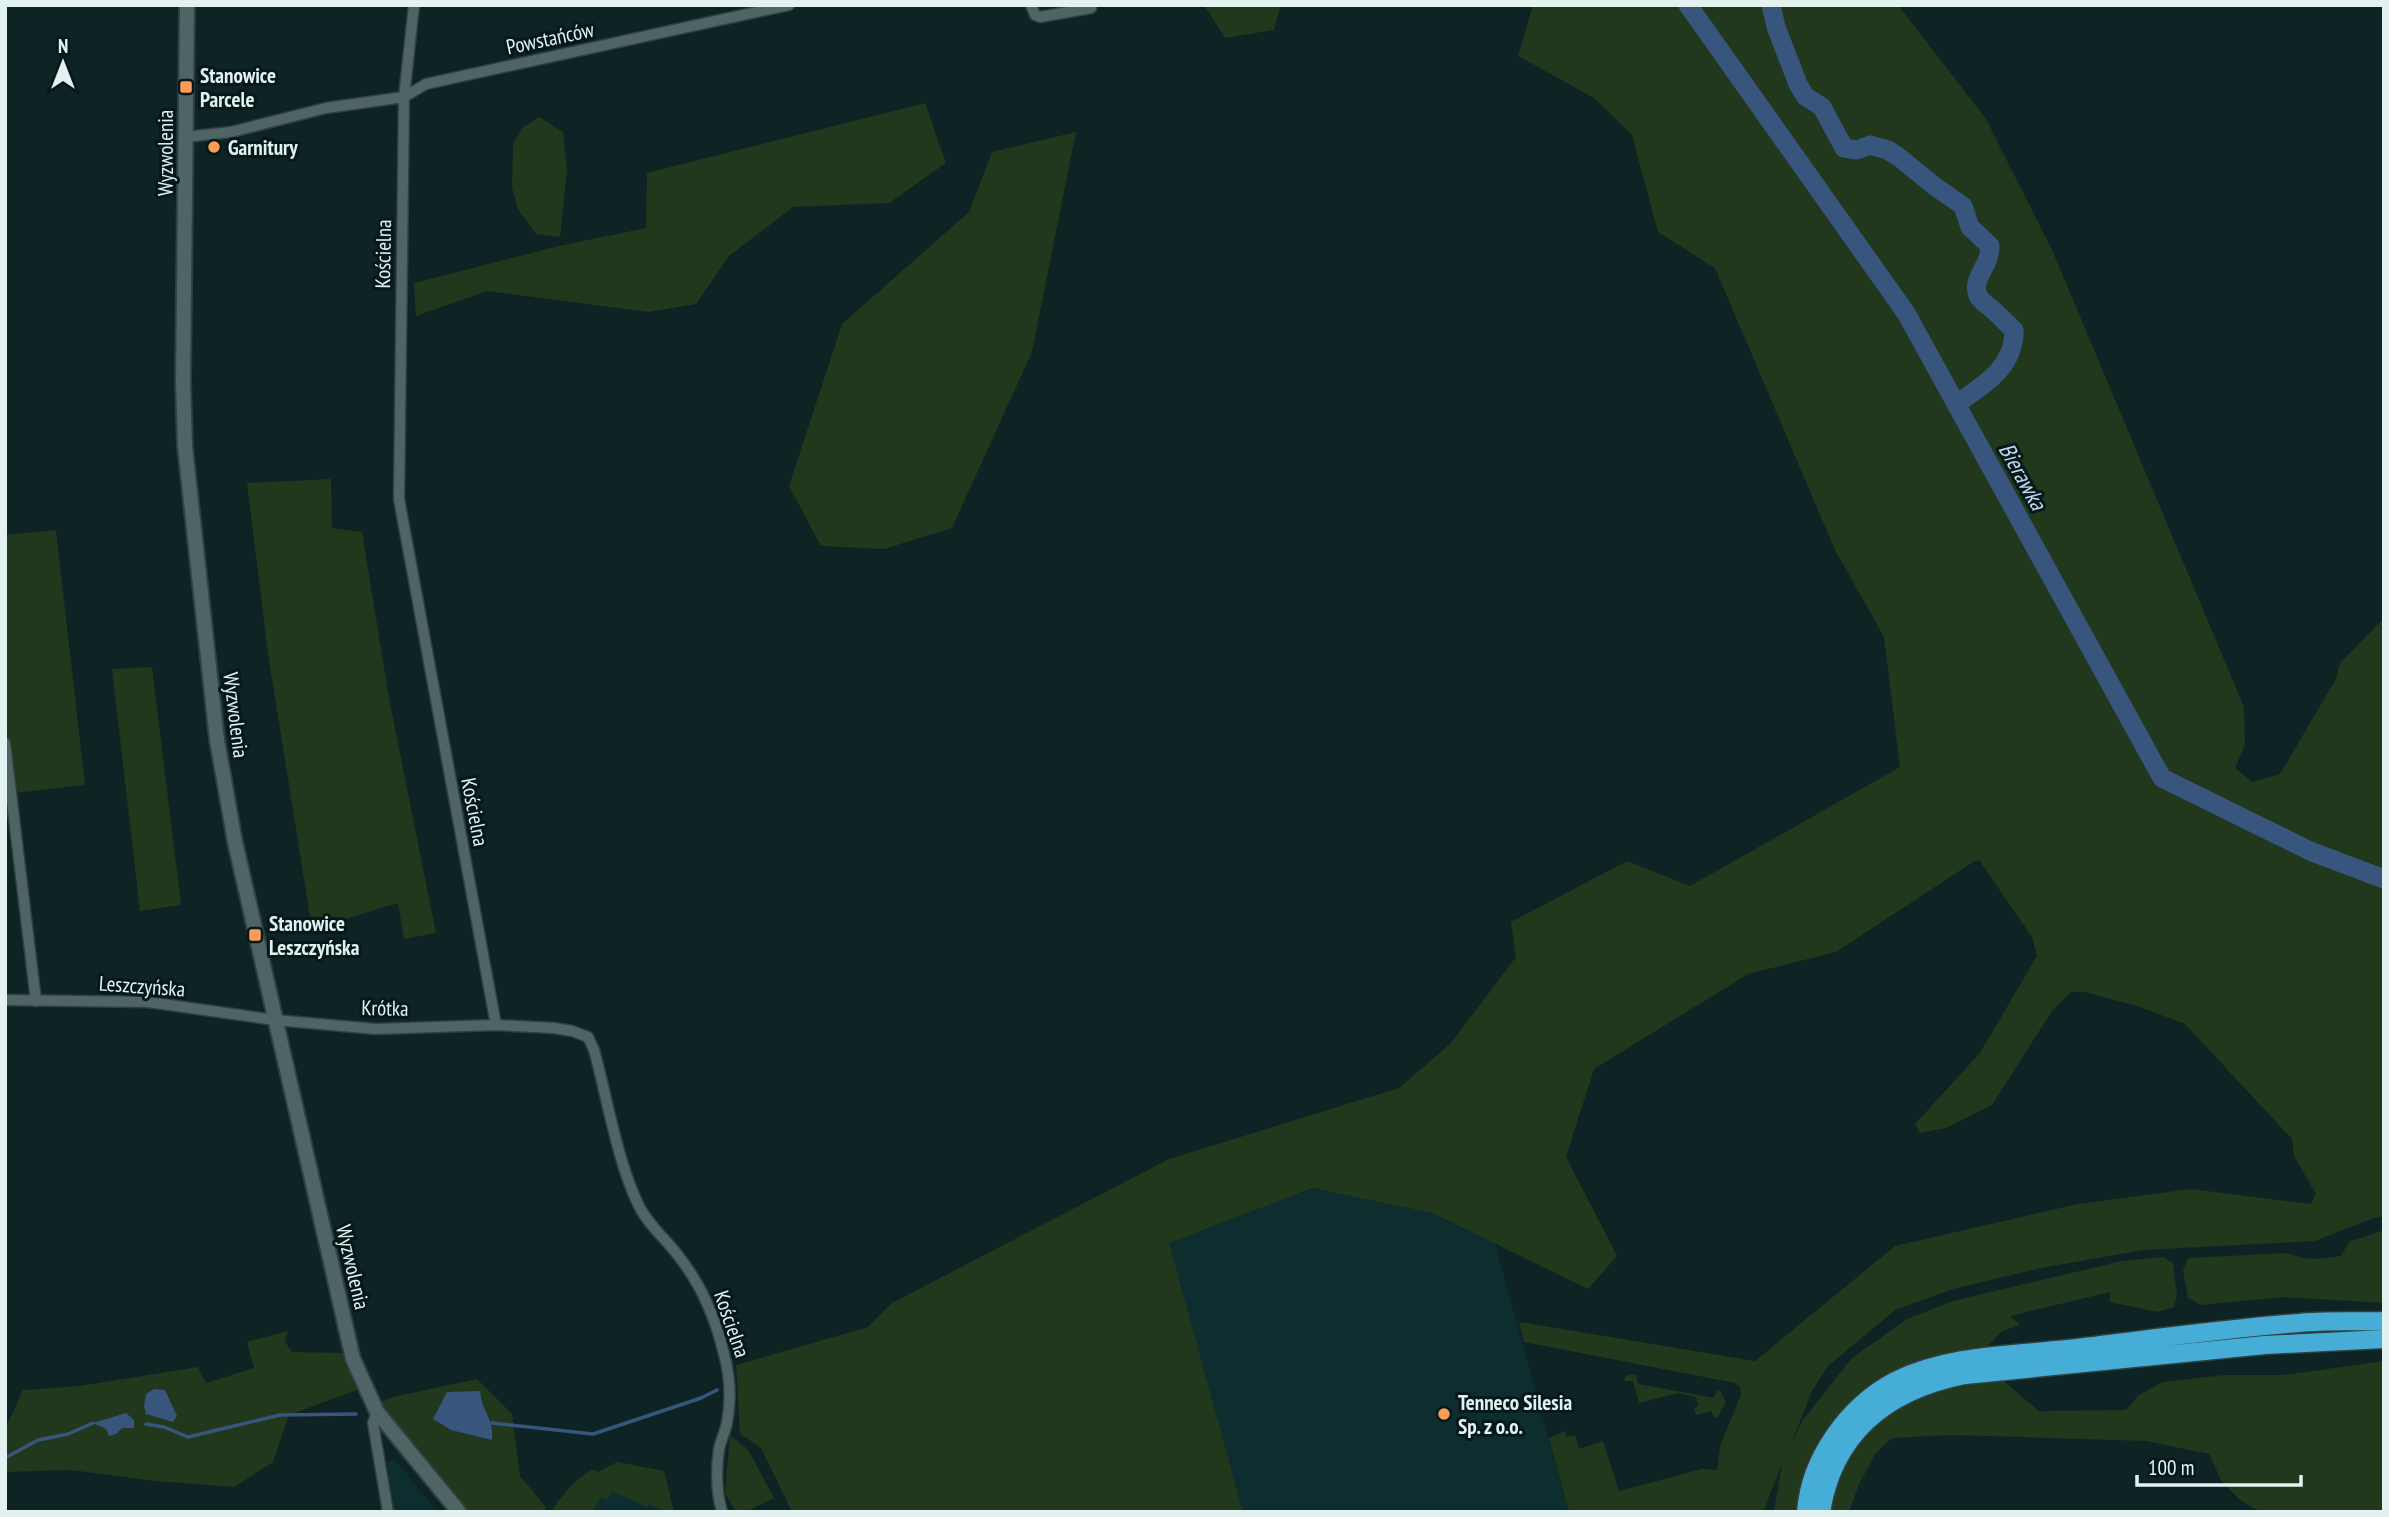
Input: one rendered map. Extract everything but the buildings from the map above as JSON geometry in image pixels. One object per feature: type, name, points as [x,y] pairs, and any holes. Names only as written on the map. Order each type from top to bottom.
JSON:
[{"type":"highway","points":[[1805,1512],[1818,1465],[1841,1427],[1861,1405],[1880,1391],[1918,1372],[1977,1359],[2153,1338],[2301,1322],[2384,1321]]},
{"type":"highway","points":[[1821,1512],[1829,1478],[1849,1440],[1882,1408],[1924,1385],[1965,1375],[2240,1347],[2384,1339]]},
{"type":"main road","name":"Wyzwolenia","points":[[187,5],[183,382],[185,447],[217,740],[235,842],[353,1359],[377,1412],[459,1512]]},
{"type":"street","name":"Kościelna","points":[[414,5],[404,97],[399,499],[496,1025],[572,1031],[588,1037],[638,1205],[681,1259],[698,1287],[724,1353],[729,1399],[717,1469],[718,1497],[722,1512]]},
{"type":"street","name":"Powstańców","points":[[185,137],[231,132],[337,106],[404,97],[426,84],[789,5]]},
{"type":"street","points":[[1031,5],[1035,15],[1040,17],[1091,8]]},
{"type":"street","points":[[5,743],[36,1001]]},
{"type":"street","name":"Leszczyńska","points":[[5,1000],[148,1002],[275,1020]]},
{"type":"street","name":"Krótka","points":[[275,1020],[376,1029],[496,1025]]},
{"type":"street","name":"Wyzwolenia","points":[[377,1412],[373,1423],[388,1512]]},
{"type":"shaded area","points":[[1312,1188],[1432,1213],[1495,1244],[1569,1512],[1243,1512],[1168,1243]]},
{"type":"shaded area","points":[[396,1460],[437,1512],[393,1512],[387,1462]]},
{"type":"shaded area","points":[[617,1462],[664,1471],[674,1512],[551,1512],[580,1477],[592,1470],[598,1472]]},
{"type":"green space","points":[[1204,5],[1281,5],[1274,30],[1225,38]]},
{"type":"green space","points":[[1533,5],[1898,5],[1986,119],[2053,252],[2244,707],[2245,745],[2235,768],[2252,782],[2280,774],[2336,679],[2340,663],[2384,618],[2384,1216],[2315,1241],[2143,1250],[2041,1268],[1953,1289],[1895,1310],[1828,1366],[1812,1391],[1791,1444],[1803,1420],[1852,1358],[1907,1319],[1953,1301],[2122,1261],[2163,1257],[2173,1263],[2177,1295],[2174,1307],[2158,1312],[2110,1302],[2110,1292],[2010,1316],[2020,1325],[2002,1331],[1977,1353],[1918,1364],[1799,1512],[1774,1512],[1782,1464],[1763,1512],[1569,1512],[1549,1438],[1565,1431],[1567,1437],[1575,1435],[1579,1449],[1603,1441],[1619,1491],[1702,1469],[1717,1470],[1720,1446],[1741,1395],[1740,1387],[1735,1383],[1524,1342],[1519,1322],[1755,1361],[1895,1246],[2078,1204],[2191,1189],[2311,1204],[2316,1194],[2294,1156],[2292,1139],[2185,1024],[2137,1006],[2084,992],[2071,992],[2052,1011],[1992,1105],[1946,1128],[1920,1133],[1915,1124],[1980,1053],[2037,956],[2032,937],[1979,860],[1836,952],[1748,974],[1594,1069],[1566,1157],[1617,1256],[1588,1289],[1432,1213],[1312,1188],[1169,1243],[1243,1512],[792,1512],[761,1448],[740,1434],[736,1365],[868,1327],[892,1303],[1169,1159],[1399,1088],[1451,1043],[1516,957],[1511,922],[1627,861],[1690,886],[1900,767],[1884,637],[1835,550],[1715,268],[1658,232],[1632,135],[1594,98],[1518,56]]},
{"type":"green space","points":[[925,103],[946,163],[889,203],[793,207],[729,256],[696,304],[648,312],[487,291],[416,316],[414,283],[559,246],[646,228],[647,173]]},
{"type":"green space","points":[[539,117],[563,132],[567,170],[560,237],[536,234],[518,209],[512,188],[513,144],[522,128]]},
{"type":"green space","points":[[1076,132],[1032,352],[952,528],[884,549],[821,546],[789,486],[842,324],[969,212],[992,152]]},
{"type":"green space","points":[[331,479],[332,528],[362,532],[389,698],[436,933],[404,939],[398,903],[312,929],[268,654],[247,483]]},
{"type":"green space","points":[[56,530],[85,785],[15,793],[5,716],[5,535]]},
{"type":"green space","points":[[152,667],[181,905],[140,911],[112,669]]},
{"type":"green space","points":[[2384,1230],[2384,1303],[2283,1297],[2201,1305],[2188,1298],[2183,1270],[2189,1258],[2287,1253],[2318,1259],[2341,1256],[2349,1242]]},
{"type":"green space","points":[[288,1331],[285,1342],[292,1352],[342,1353],[357,1390],[289,1415],[273,1462],[234,1487],[154,1481],[71,1470],[5,1472],[5,1429],[23,1390],[80,1386],[198,1367],[206,1383],[254,1368],[247,1342]]},
{"type":"green space","points":[[2384,1361],[2384,1512],[2260,1512],[2240,1500],[2222,1482],[2209,1454],[2146,1441],[1951,1435],[1892,1438],[1876,1453],[1859,1484],[1849,1512],[1829,1512],[1838,1476],[1868,1429],[1897,1407],[1947,1383],[1999,1377],[2039,1411],[2126,1410],[2139,1395],[2163,1382],[2224,1375],[2284,1375]]},
{"type":"green space","points":[[1626,1376],[1637,1376],[1639,1384],[1714,1398],[1720,1390],[1726,1402],[1717,1418],[1711,1411],[1696,1415],[1696,1397],[1678,1393],[1639,1403],[1633,1381],[1624,1381]]},
{"type":"green space","points":[[477,1379],[512,1414],[520,1476],[546,1507],[543,1512],[469,1512],[379,1403],[393,1397]]},
{"type":"green space","points":[[730,1435],[749,1451],[774,1498],[745,1512],[736,1512],[725,1493]]},
{"type":"green space","points":[[617,1462],[664,1471],[674,1512],[665,1512],[649,1504],[647,1507],[612,1491],[607,1500],[601,1497],[592,1512],[551,1512],[580,1478],[592,1470],[598,1472]]},
{"type":"water","points":[[154,1389],[165,1390],[177,1416],[173,1422],[146,1414],[146,1394]]},
{"type":"water","points":[[480,1391],[491,1426],[492,1440],[451,1430],[433,1419],[447,1392]]},
{"type":"water","points":[[126,1413],[134,1420],[134,1428],[122,1428],[116,1434],[109,1436],[106,1429],[93,1423]]},
{"type":"waterway","name":"Bierawka","points":[[1688,5],[1906,313],[2162,778],[2310,851],[2384,879]]},
{"type":"waterway","points":[[1771,5],[1776,27],[1798,84],[1805,96],[1822,107],[1844,148],[1857,150],[1870,145],[1888,150],[1900,158],[1963,206],[1970,227],[1990,246],[1976,288],[1983,302],[2014,330],[2013,343],[2009,355],[1996,374],[1956,404]]},
{"type":"waterway","points":[[492,1423],[593,1434],[701,1398],[717,1390]]},
{"type":"waterway","points":[[146,1424],[164,1427],[188,1437],[280,1415],[356,1414]]},
{"type":"waterway","points":[[5,1458],[38,1440],[68,1434],[93,1423]]},
{"type":"place","name":"Stanowice Parcele","points":[[186,87]]},
{"type":"place","name":"Garnitury","points":[[214,147]]},
{"type":"place","name":"Stanowice Leszczyńska","points":[[255,935]]},
{"type":"place","name":"Tenneco Silesia Sp. z o.o.","points":[[1444,1414]]}]
